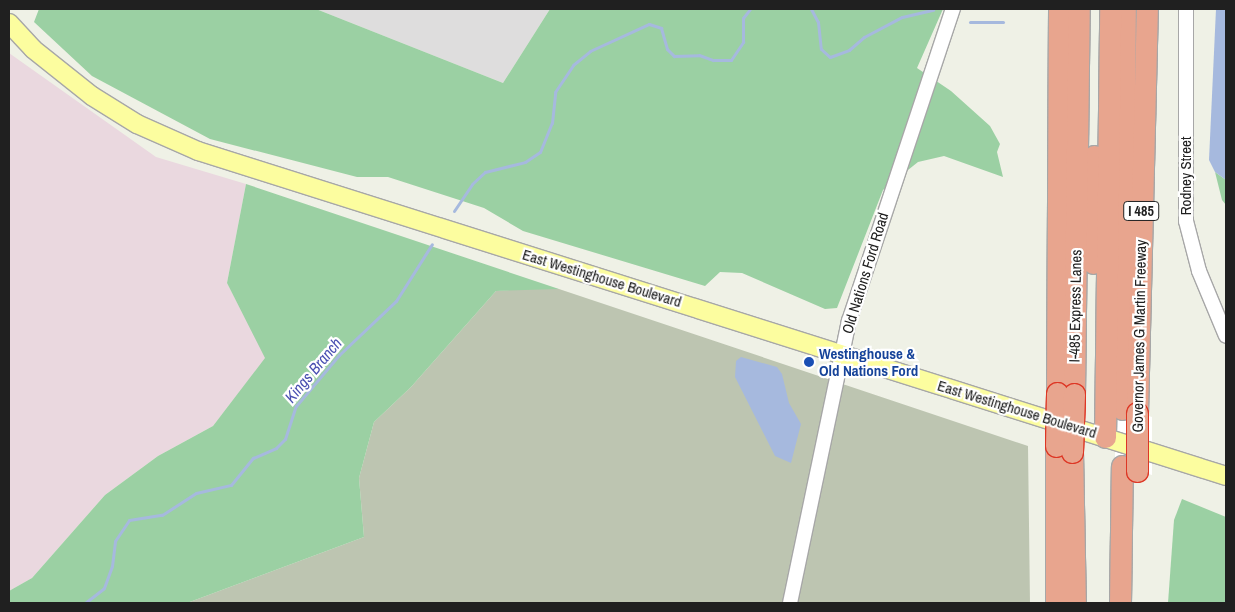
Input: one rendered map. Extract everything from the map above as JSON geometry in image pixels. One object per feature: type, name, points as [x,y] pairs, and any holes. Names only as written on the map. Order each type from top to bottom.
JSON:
[{"type":"highway","points":[[1056,603],[1065,394],[1059,9]]},
{"type":"highway","name":"I-485 Express Lanes","points":[[1065,394],[1079,9]]},
{"type":"highway","points":[[1096,9],[1099,435]]},
{"type":"highway","points":[[1099,435],[1110,9]]},
{"type":"highway","name":"I 485","points":[[1125,9],[1130,411]]},
{"type":"highway","name":"Governor James G Martin Freeway","points":[[1134,603],[1129,468],[1130,411],[1147,9]]},
{"type":"highway","points":[[1064,449],[1075,603]]},
{"type":"highway","name":"I 485","points":[[1120,603],[1129,468]]},
{"type":"main road","name":"East Westinghouse Boulevard","points":[[9,23],[47,61],[92,96],[172,141],[1099,435],[1225,471]]},
{"type":"street","name":"Old Nations Ford Road","points":[[790,603],[841,354],[865,266],[953,9]]},
{"type":"street","name":"Rodney Street","points":[[1186,9],[1186,221],[1199,271],[1226,336]]},
{"type":"shaded area","points":[[316,9],[550,9],[503,83]]},
{"type":"shaded area","points":[[9,53],[156,157],[246,184],[227,283],[266,358],[213,426],[158,456],[105,495],[32,578],[9,591]]},
{"type":"shaded area","points":[[537,288],[559,289],[1028,446],[1030,603],[187,603],[364,537],[359,478],[374,422],[411,387],[496,291]]},
{"type":"green space","points":[[39,9],[316,9],[503,83],[550,9],[943,9],[917,68],[951,91],[990,126],[1000,144],[997,152],[1003,177],[944,156],[918,162],[883,190],[837,308],[825,309],[742,273],[720,272],[705,286],[523,231],[484,208],[388,177],[357,177],[210,139],[92,76],[34,22]]},
{"type":"green space","points":[[1215,172],[1226,180],[1226,205],[1222,200]]},
{"type":"green space","points":[[246,184],[559,289],[496,291],[411,387],[374,422],[359,478],[364,537],[187,603],[9,603],[9,591],[32,578],[105,495],[158,456],[213,426],[265,358],[227,283]]},
{"type":"green space","points":[[1182,499],[1226,517],[1226,603],[1168,603],[1174,520]]},
{"type":"water","points":[[1216,9],[1226,9],[1226,180],[1215,172],[1209,160]]},
{"type":"water","points":[[741,357],[777,367],[782,374],[789,403],[801,424],[791,463],[775,456],[735,377],[736,361]]},
{"type":"pier","points":[[1115,406],[1152,417],[1152,475],[1115,464]]},
{"type":"waterway","name":"Kings Branch","points":[[454,211],[472,184],[485,172],[525,162],[540,152],[552,123],[555,92],[573,65],[590,51],[649,24],[661,28],[667,49],[674,56],[699,55],[713,60],[731,60],[743,42],[743,18],[750,9]]},
{"type":"waterway","name":"Kings Branch","points":[[811,9],[818,22],[821,49],[830,57],[849,50],[864,37],[902,17],[933,10]]},
{"type":"waterway","name":"Kings Branch","points":[[970,22],[1003,22]]},
{"type":"waterway","name":"Kings Branch","points":[[85,603],[104,588],[112,566],[115,541],[129,520],[162,515],[196,493],[231,485],[253,458],[276,448],[285,439],[296,406],[339,355],[396,301],[432,244]]},
{"type":"place","name":"Westinghouse & Old Nations Ford","points":[[809,362]]}]
